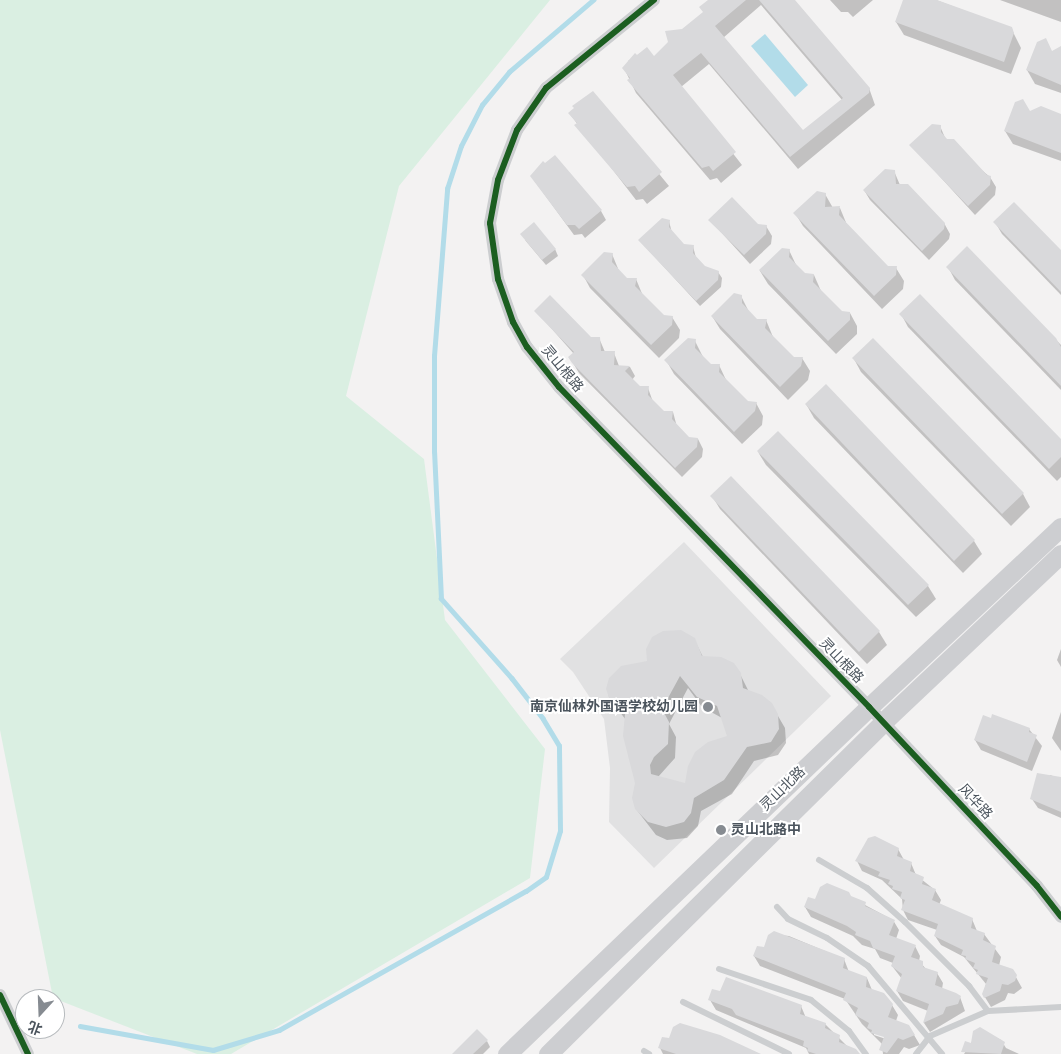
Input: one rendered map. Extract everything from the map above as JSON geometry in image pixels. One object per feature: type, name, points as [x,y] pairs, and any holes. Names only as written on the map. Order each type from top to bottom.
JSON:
[{"type":"main road","name":"灵山北路","points":[[507,1054],[868,707],[1061,527]]},
{"type":"main road","name":"灵山北路","points":[[548,1054],[882,722],[1061,554]]},
{"type":"street","name":"灵山根路","points":[[654,0],[546,88],[517,130],[498,180],[490,223],[498,278],[513,322],[553,381],[868,707]]},
{"type":"street","name":"风华路","points":[[868,707],[1037,886],[1060,916]]},
{"type":"street","points":[[0,994],[28,1054]]},
{"type":"lane","points":[[819,860],[867,888],[905,922],[969,986],[988,1011]]},
{"type":"lane","points":[[777,907],[788,919],[827,938],[868,966],[930,1036],[942,1054]]},
{"type":"lane","points":[[719,969],[811,1000],[849,1031],[866,1054]]},
{"type":"lane","points":[[683,1002],[790,1054]]},
{"type":"lane","points":[[916,1054],[930,1036],[988,1011],[1061,1007]]},
{"type":"shaded area","name":"南京仙林外国语学校幼儿园","points":[[684,542],[831,696],[654,868],[609,822],[610,768],[604,719],[573,672],[560,659]]},
{"type":"green space","points":[[0,0],[550,0],[399,186],[346,396],[424,459],[445,620],[545,749],[530,878],[231,1054],[197,1054],[65,1003],[65,989],[51,989],[0,730]]},
{"type":"water","points":[[765,34],[808,85],[795,97],[751,46]]},
{"type":"building","points":[[708,0],[746,0],[715,26],[803,130],[843,98],[759,0],[795,0],[870,88],[869,93],[790,157],[701,53],[673,75],[736,152],[713,171],[709,166],[702,168],[627,80],[630,78],[622,68],[635,53],[637,55],[647,47],[654,56],[668,42],[665,31],[682,29],[703,12],[699,7]]},
{"type":"building","points":[[903,0],[937,0],[1012,27],[1014,33],[1004,62],[895,22]]},
{"type":"building","points":[[1046,38],[1052,51],[1061,46],[1061,85],[1026,70],[1037,42]]},
{"type":"building","points":[[593,91],[662,172],[639,192],[635,186],[627,187],[574,125],[577,123],[568,113],[574,108],[572,106]]},
{"type":"building","points":[[1023,99],[1030,111],[1041,106],[1061,114],[1061,153],[1004,131],[1015,102]]},
{"type":"building","points":[[932,124],[941,125],[941,132],[947,139],[954,139],[987,175],[991,176],[990,185],[968,206],[909,145]]},
{"type":"building","points":[[555,155],[602,210],[579,229],[575,225],[567,225],[530,176],[543,161],[545,163]]},
{"type":"building","points":[[885,169],[895,170],[896,184],[908,184],[945,223],[944,229],[922,251],[863,190]]},
{"type":"building","points":[[817,191],[826,193],[825,207],[840,206],[839,215],[888,266],[897,266],[896,275],[874,296],[793,213]]},
{"type":"building","points":[[732,197],[758,224],[767,225],[766,234],[744,255],[708,220]]},
{"type":"building","points":[[1014,202],[1061,250],[1061,292],[993,222]]},
{"type":"building","points":[[662,218],[670,220],[669,227],[684,244],[694,245],[693,253],[705,266],[719,271],[718,280],[696,301],[638,240]]},
{"type":"building","points":[[534,222],[556,249],[542,260],[520,234]]},
{"type":"building","points":[[967,246],[1056,338],[1061,347],[1061,386],[946,267]]},
{"type":"building","points":[[782,248],[790,249],[789,257],[805,273],[814,274],[813,282],[842,311],[850,312],[850,320],[828,341],[759,270]]},
{"type":"building","points":[[604,252],[613,253],[612,262],[627,278],[637,278],[635,286],[664,315],[673,316],[672,325],[651,345],[581,275]]},
{"type":"building","points":[[734,293],[742,295],[742,303],[757,319],[767,319],[765,328],[794,357],[803,357],[801,366],[780,387],[711,316]]},
{"type":"building","points":[[920,294],[1061,439],[1061,457],[1049,469],[899,314]]},
{"type":"building","points":[[550,295],[591,337],[600,337],[601,351],[615,351],[614,365],[630,366],[625,371],[640,386],[649,386],[648,395],[664,411],[673,411],[672,419],[689,437],[698,438],[697,447],[675,468],[572,363],[568,357],[574,352],[534,311]]},
{"type":"building","points":[[688,338],[696,339],[695,348],[711,364],[720,364],[719,372],[748,401],[757,402],[755,411],[734,432],[664,360]]},
{"type":"building","points":[[873,338],[1024,493],[1002,514],[852,358]]},
{"type":"building","points":[[826,384],[975,540],[954,561],[805,404]]},
{"type":"building","points":[[778,431],[929,585],[908,605],[757,451]]},
{"type":"building","points":[[731,476],[880,631],[859,652],[710,496]]},
{"type":"building","points":[[681,630],[695,638],[702,656],[721,657],[734,663],[741,673],[743,688],[762,695],[772,703],[778,714],[779,729],[771,742],[747,747],[724,780],[694,798],[691,813],[684,822],[666,827],[648,822],[635,809],[632,798],[635,783],[623,736],[625,714],[611,703],[606,689],[609,678],[621,666],[647,661],[646,649],[652,637],[663,631]],"holes":[[[680,676],[697,697],[717,706],[727,736],[708,742],[695,752],[688,766],[685,783],[651,774],[650,765],[654,757],[668,744],[669,722],[662,709]]]},
{"type":"building","points":[[992,714],[1030,728],[1029,732],[1037,735],[1027,762],[974,740],[983,715],[991,718]]},
{"type":"building","points":[[1037,773],[1061,777],[1061,812],[1030,799]]},
{"type":"building","points":[[875,836],[899,848],[897,856],[912,862],[910,871],[924,877],[922,884],[936,889],[932,900],[973,918],[971,928],[985,933],[983,940],[996,946],[992,962],[1013,969],[1017,975],[1015,981],[1008,985],[1002,984],[1000,991],[984,998],[982,994],[988,978],[976,974],[978,970],[973,968],[975,963],[965,959],[966,956],[961,955],[963,950],[934,936],[938,924],[901,910],[905,900],[900,898],[902,892],[892,889],[893,886],[888,884],[890,880],[878,876],[880,872],[855,861],[868,838]]},
{"type":"building","points":[[827,883],[849,892],[851,896],[866,902],[865,906],[895,920],[889,935],[916,945],[911,957],[923,961],[923,967],[938,972],[935,985],[961,996],[958,1004],[946,1007],[943,1014],[923,1023],[929,1004],[896,991],[902,974],[891,966],[895,956],[873,948],[870,941],[855,935],[856,932],[847,926],[804,907],[808,897],[815,899],[820,887]]},
{"type":"building","points":[[774,931],[845,958],[843,968],[867,977],[866,987],[884,993],[893,1004],[888,1017],[909,1025],[915,1035],[903,1040],[898,1038],[887,1053],[879,1050],[884,1037],[871,1033],[872,1030],[867,1028],[869,1023],[855,1015],[858,1008],[843,1000],[846,993],[753,956],[757,946],[764,947],[768,935]]},
{"type":"building","points":[[726,977],[802,1005],[800,1014],[826,1023],[825,1028],[840,1035],[839,1042],[856,1049],[860,1054],[816,1054],[807,1051],[808,1048],[803,1046],[804,1041],[736,1015],[732,1009],[708,1000],[712,989],[720,991]]},
{"type":"building","points":[[680,1023],[720,1035],[761,1054],[676,1054],[658,1048],[662,1037],[669,1038],[673,1027]]},
{"type":"building","points":[[980,1027],[1005,1042],[1001,1054],[961,1052],[965,1041],[971,1043],[973,1031]]},
{"type":"building","points":[[477,1029],[488,1040],[473,1054],[452,1054]]},
{"type":"waterway","points":[[80,1026],[213,1050],[279,1030],[526,891],[546,877],[560,831],[559,746],[543,719],[512,679],[441,599],[434,452],[434,356],[447,189],[461,146],[482,105],[509,72],[593,0]]},
{"type":"cycle path","points":[[654,0],[546,88],[517,130],[498,180],[490,223],[498,279],[513,322],[527,347],[559,387],[869,707],[1037,886],[1061,917]]},
{"type":"cycle path","points":[[0,995],[28,1054]]},
{"type":"place","name":"南京仙林外国语学校幼儿园","points":[[708,707]]},
{"type":"place","name":"灵山北路中","points":[[721,830]]}]
